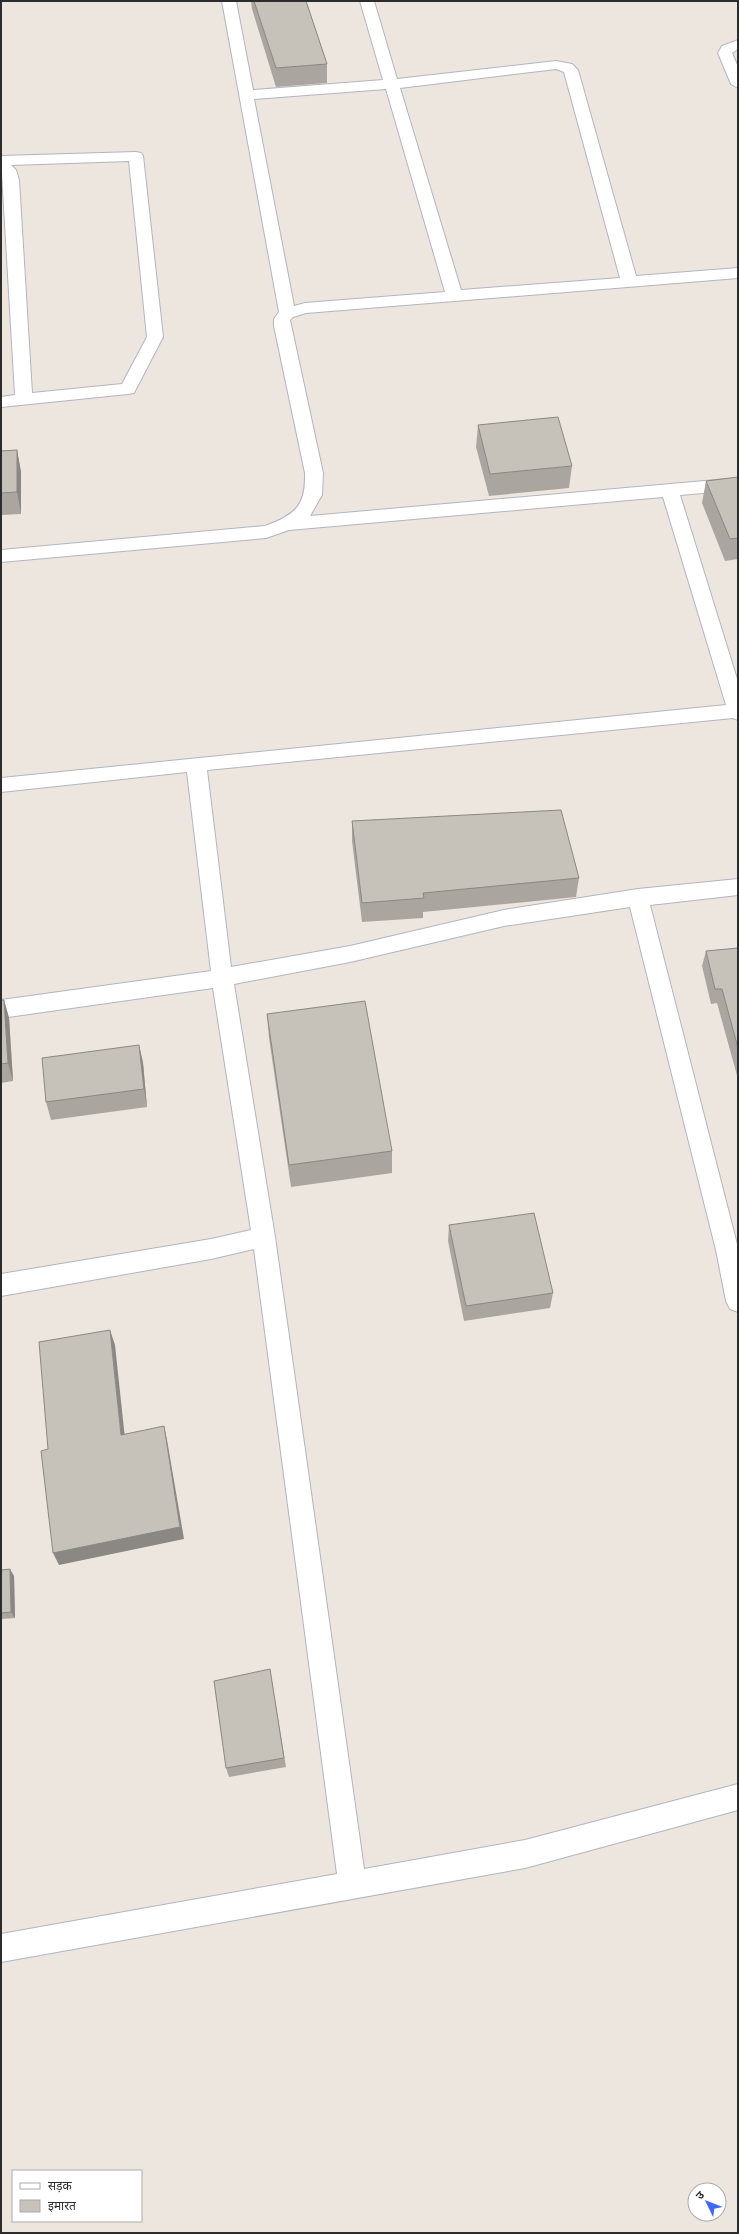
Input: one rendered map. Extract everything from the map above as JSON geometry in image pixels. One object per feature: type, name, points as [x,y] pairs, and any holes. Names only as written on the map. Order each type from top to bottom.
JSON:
[{"type":"street","points":[[230,1],[287,313]]},
{"type":"street","points":[[367,1],[393,84],[455,297]]},
{"type":"street","points":[[738,44],[726,49],[725,53],[738,84]]},
{"type":"street","points":[[247,95],[393,84],[556,65],[567,67],[571,70],[629,281]]},
{"type":"street","points":[[1,163],[136,156],[155,337],[128,389],[1,402]]},
{"type":"street","points":[[1,163],[8,170],[11,180],[24,399]]},
{"type":"street","points":[[288,524],[305,511],[313,496],[314,473],[282,326],[282,319],[287,313],[305,308],[738,273]]},
{"type":"street","points":[[1,556],[223,537],[266,532],[288,524],[738,484]]},
{"type":"street","points":[[1,785],[196,764],[738,712],[670,491]]},
{"type":"street","points":[[196,764],[222,978],[264,1238],[352,1885]]},
{"type":"street","points":[[1,1009],[100,998],[222,978],[351,953],[503,919],[638,897],[738,887]]},
{"type":"street","points":[[638,897],[724,1235],[738,1301]]},
{"type":"street","points":[[1,1285],[211,1249],[264,1238]]},
{"type":"street","points":[[1,1948],[525,1854],[738,1797]]},
{"type":"building","points":[[254,1],[306,1],[327,64],[276,68]]},
{"type":"building","points":[[558,417],[572,466],[490,474],[478,425]]},
{"type":"building","points":[[17,450],[17,492],[1,493],[1,451]]},
{"type":"building","points":[[738,477],[738,538],[730,539],[706,481]]},
{"type":"building","points":[[561,810],[579,878],[423,893],[424,898],[362,903],[352,821]]},
{"type":"building","points":[[738,948],[738,1048],[722,989],[715,989],[706,951]]},
{"type":"building","points":[[1,1000],[4,1000],[8,1063],[1,1064]]},
{"type":"building","points":[[365,1001],[392,1151],[289,1165],[267,1014]]},
{"type":"building","points":[[139,1045],[144,1089],[46,1102],[42,1058]]},
{"type":"building","points":[[534,1213],[553,1293],[466,1306],[449,1225]]},
{"type":"building","points":[[110,1330],[121,1435],[164,1426],[180,1527],[53,1553],[41,1451],[48,1449],[39,1342]]},
{"type":"building","points":[[10,1569],[11,1612],[1,1613],[1,1570]]},
{"type":"building","points":[[270,1669],[284,1758],[226,1768],[214,1681]]}]
